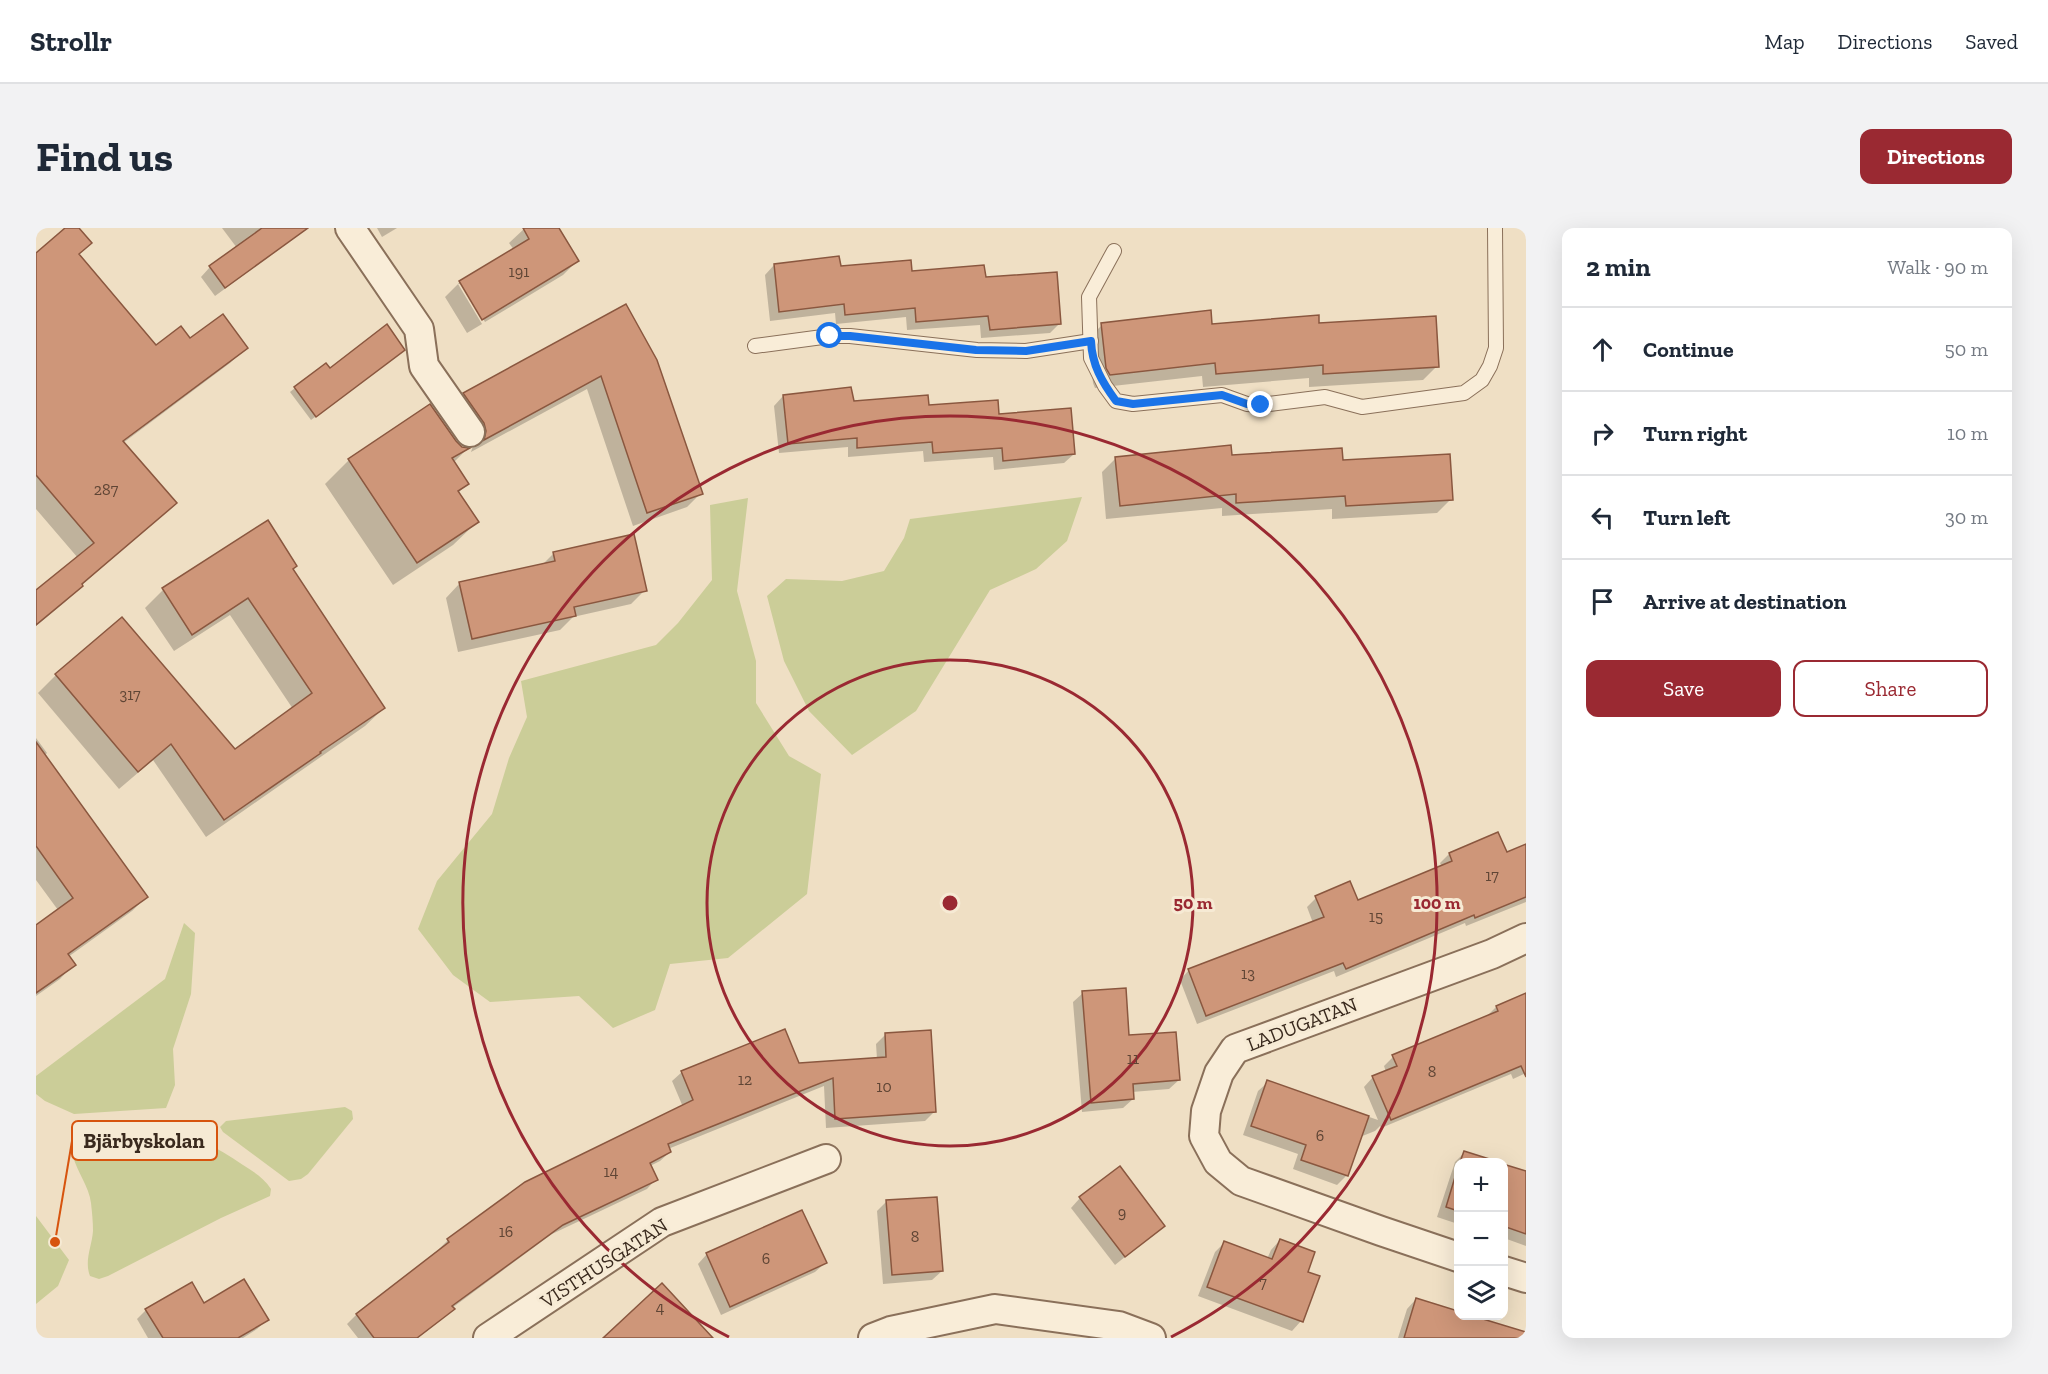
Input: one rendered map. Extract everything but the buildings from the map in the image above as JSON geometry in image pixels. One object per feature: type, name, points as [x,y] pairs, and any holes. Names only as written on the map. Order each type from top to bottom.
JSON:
[{"type":"street","points":[[350,228],[419,329],[424,366],[470,432]]},
{"type":"street","name":"LADUGATAN","points":[[1454,1256],[1241,1181],[1218,1162],[1204,1136],[1206,1111],[1219,1073],[1235,1049],[1492,954],[1526,938]]},
{"type":"street","name":"VISTHUSGATAN","points":[[488,1338],[662,1222],[826,1159]]},
{"type":"street","points":[[1508,1273],[1526,1278]]},
{"type":"street","points":[[873,1338],[891,1330],[995,1309],[1119,1326],[1151,1338]]},
{"type":"lane","points":[[1114,251],[1089,297],[1092,358],[1105,386],[1116,401],[1133,404],[1222,395],[1247,404],[1261,405],[1325,397],[1362,407],[1464,393],[1482,380],[1496,348],[1495,228]]},
{"type":"lane","points":[[756,346],[830,336],[850,336],[976,350],[1026,351],[1091,341]]},
{"type":"green space","points":[[1082,497],[1067,541],[1036,569],[990,590],[916,711],[852,755],[809,711],[784,661],[767,596],[786,579],[842,581],[884,571],[904,538],[910,519]]},
{"type":"green space","points":[[748,498],[737,591],[756,661],[756,703],[789,756],[821,774],[807,894],[728,958],[670,964],[655,1010],[613,1028],[579,996],[490,1002],[453,975],[418,929],[437,881],[492,814],[509,758],[527,717],[521,681],[656,645],[678,623],[712,580],[710,505]]},
{"type":"green space","points":[[184,923],[195,933],[191,994],[173,1049],[175,1085],[166,1108],[74,1114],[45,1101],[36,1094],[36,1076],[165,979]]},
{"type":"green space","points":[[345,1107],[352,1111],[353,1119],[308,1174],[301,1179],[289,1181],[223,1132],[220,1127],[226,1121]]},
{"type":"green space","points":[[123,1127],[162,1127],[194,1137],[233,1158],[265,1182],[271,1189],[270,1196],[221,1218],[108,1276],[99,1279],[90,1276],[88,1259],[93,1231],[91,1203],[73,1156],[74,1145],[81,1137],[92,1131]]},
{"type":"green space","points":[[36,1216],[69,1260],[58,1286],[36,1304]]},
{"type":"place","name":"Bjärbyskolan","points":[[55,1242]]},
{"type":"route","points":[[830,336],[850,336],[976,350],[1026,351],[1091,341],[1092,358],[1105,386],[1116,401],[1133,404],[1222,395],[1247,404],[1261,405]]}]
